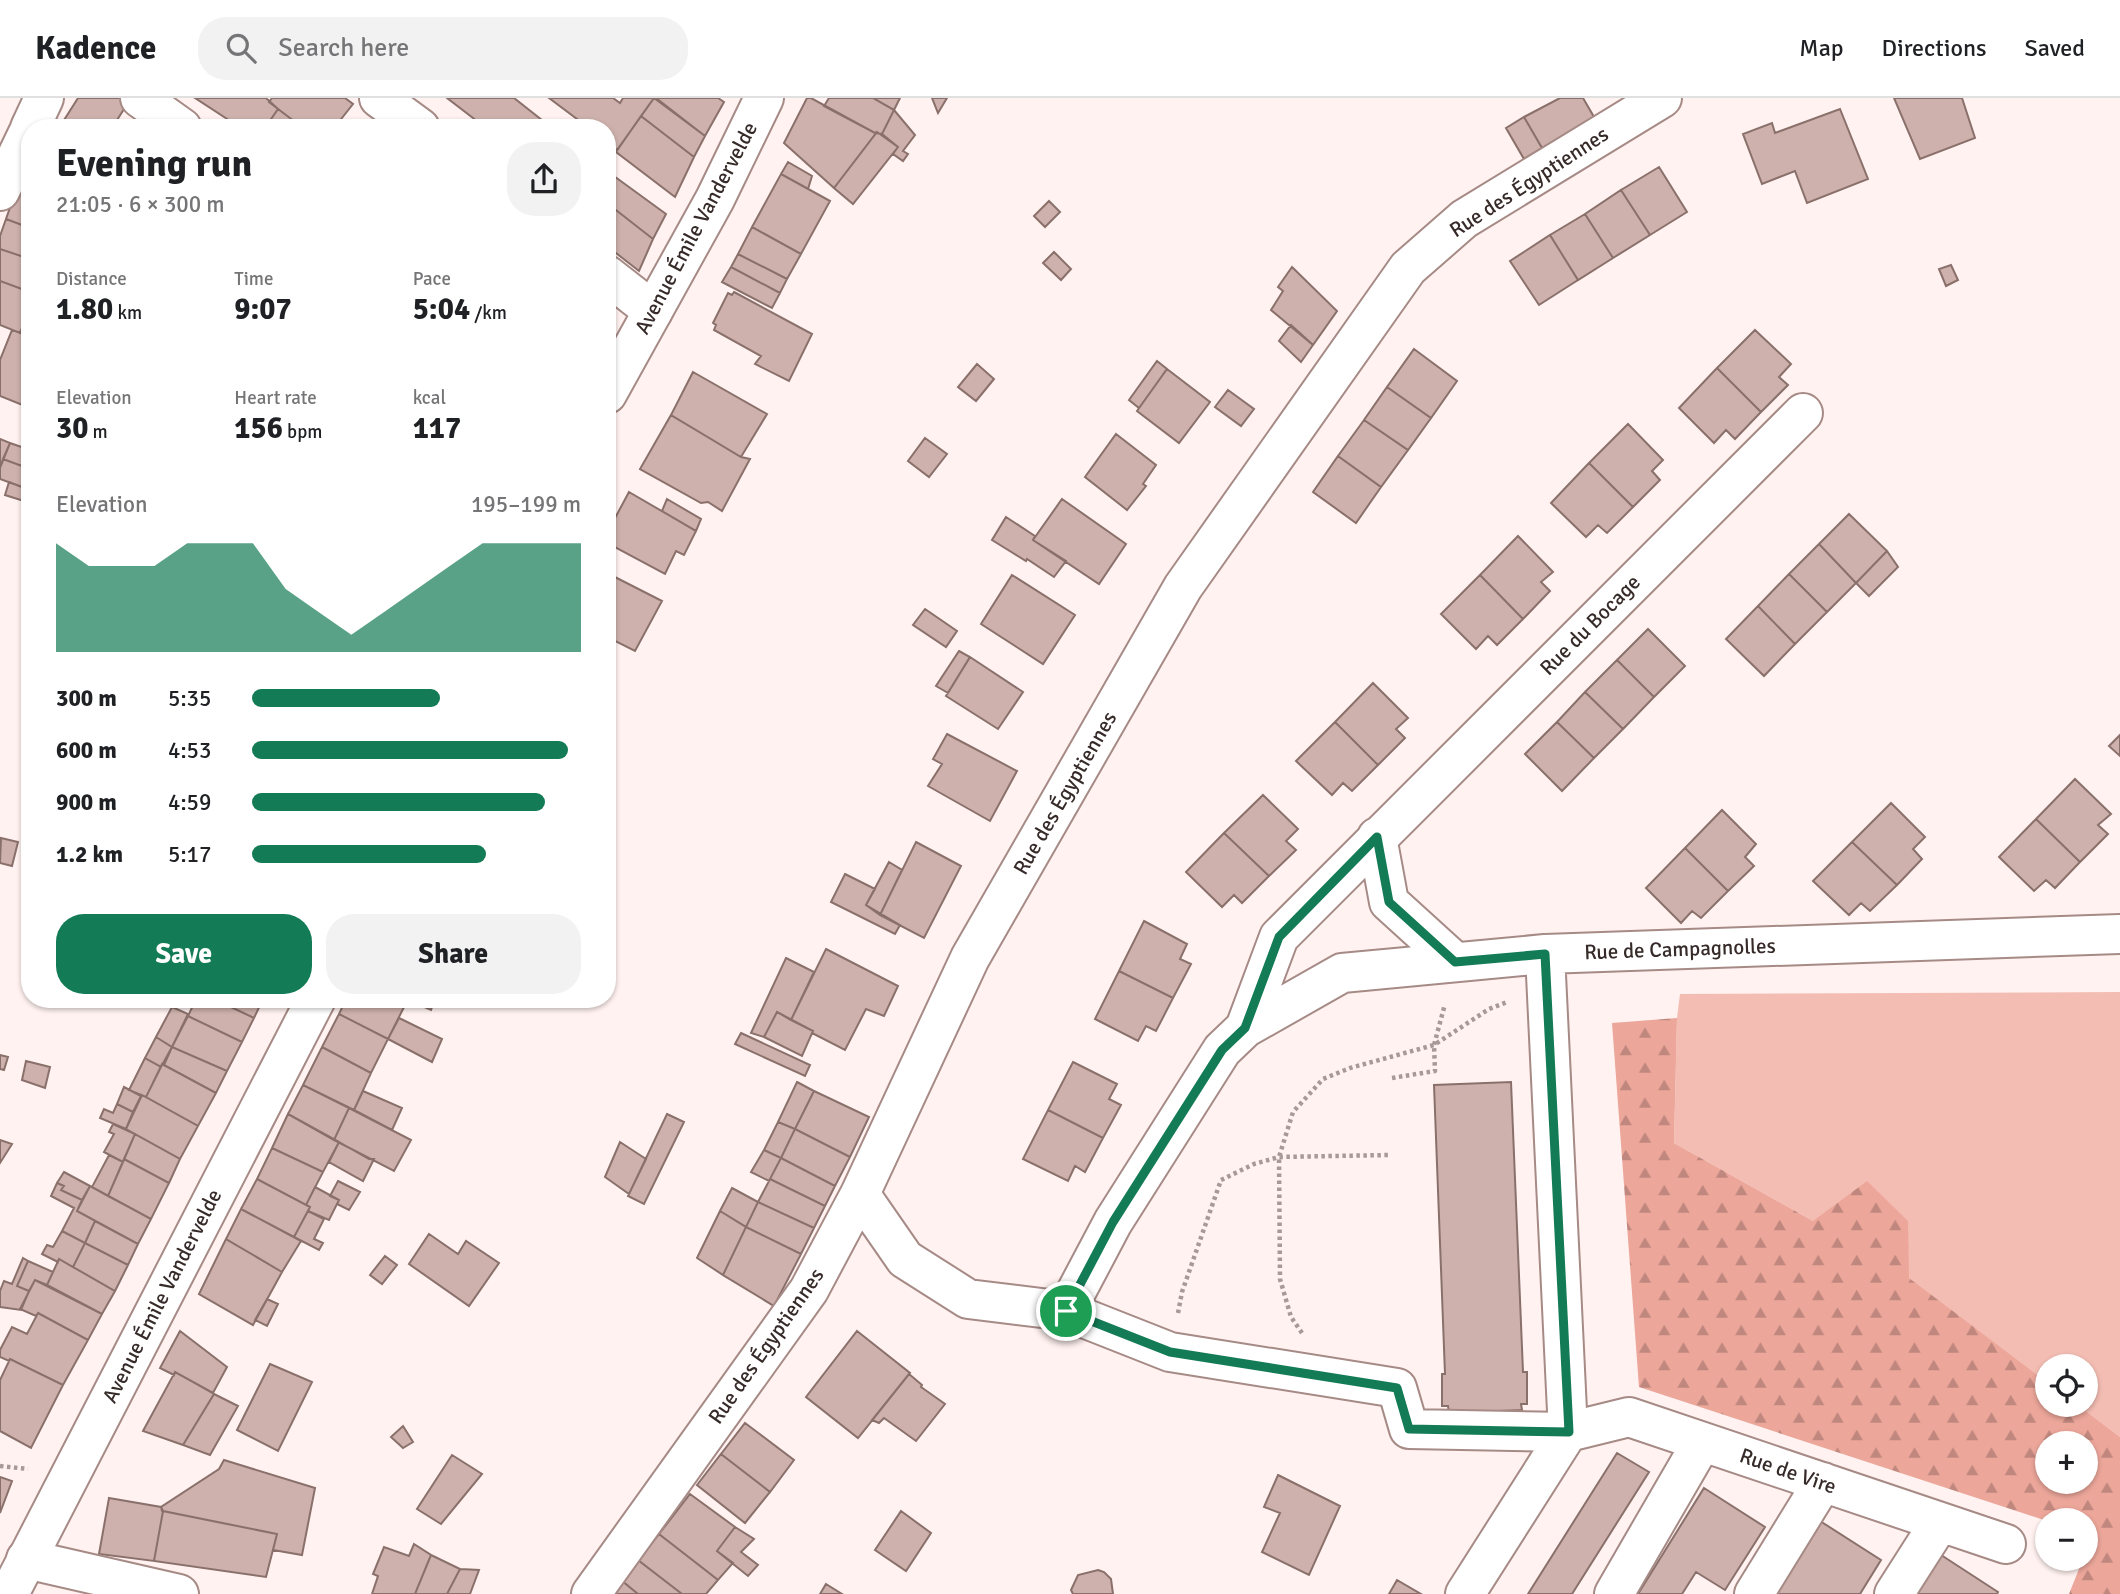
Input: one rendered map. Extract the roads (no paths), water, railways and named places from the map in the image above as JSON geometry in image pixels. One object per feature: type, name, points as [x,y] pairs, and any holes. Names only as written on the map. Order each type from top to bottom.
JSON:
[{"type":"street","points":[[34,119],[44,98]]},
{"type":"street","points":[[140,98],[169,119]]},
{"type":"street","points":[[379,98],[408,119]]},
{"type":"street","name":"Avenue Émile Vandervelde","points":[[616,378],[715,199],[764,98]]},
{"type":"street","name":"Rue des Égyptiennes","points":[[591,1594],[809,1290],[860,1194],[970,958],[1183,587],[1408,268],[1464,219],[1662,98]]},
{"type":"street","points":[[0,191],[21,147]]},
{"type":"street","points":[[616,282],[653,311]]},
{"type":"street","name":"Rue du Bocage","points":[[1066,1311],[1113,1222],[1222,1050],[1245,1028],[1279,937],[1802,413]]},
{"type":"street","points":[[1377,837],[1389,902],[1455,962]]},
{"type":"street","name":"Rue de Campagnolles","points":[[1245,1028],[1342,973],[1455,962],[1546,970],[2112,925]]},
{"type":"street","points":[[1465,1594],[1569,1432],[1546,970]]},
{"type":"street","name":"Avenue Émile Vandervelde","points":[[9,1594],[311,1008]]},
{"type":"street","name":"Rue de Vire","points":[[860,1194],[905,1259],[968,1299],[1066,1311],[1170,1352],[1397,1388],[1409,1429],[1569,1432],[1629,1417],[2006,1544]]},
{"type":"street","points":[[1614,1594],[1702,1442]]},
{"type":"street","points":[[1754,1594],[1823,1482]]},
{"type":"street","points":[[1894,1594],[1940,1522]]},
{"type":"street","points":[[26,1559],[179,1594]]}]
